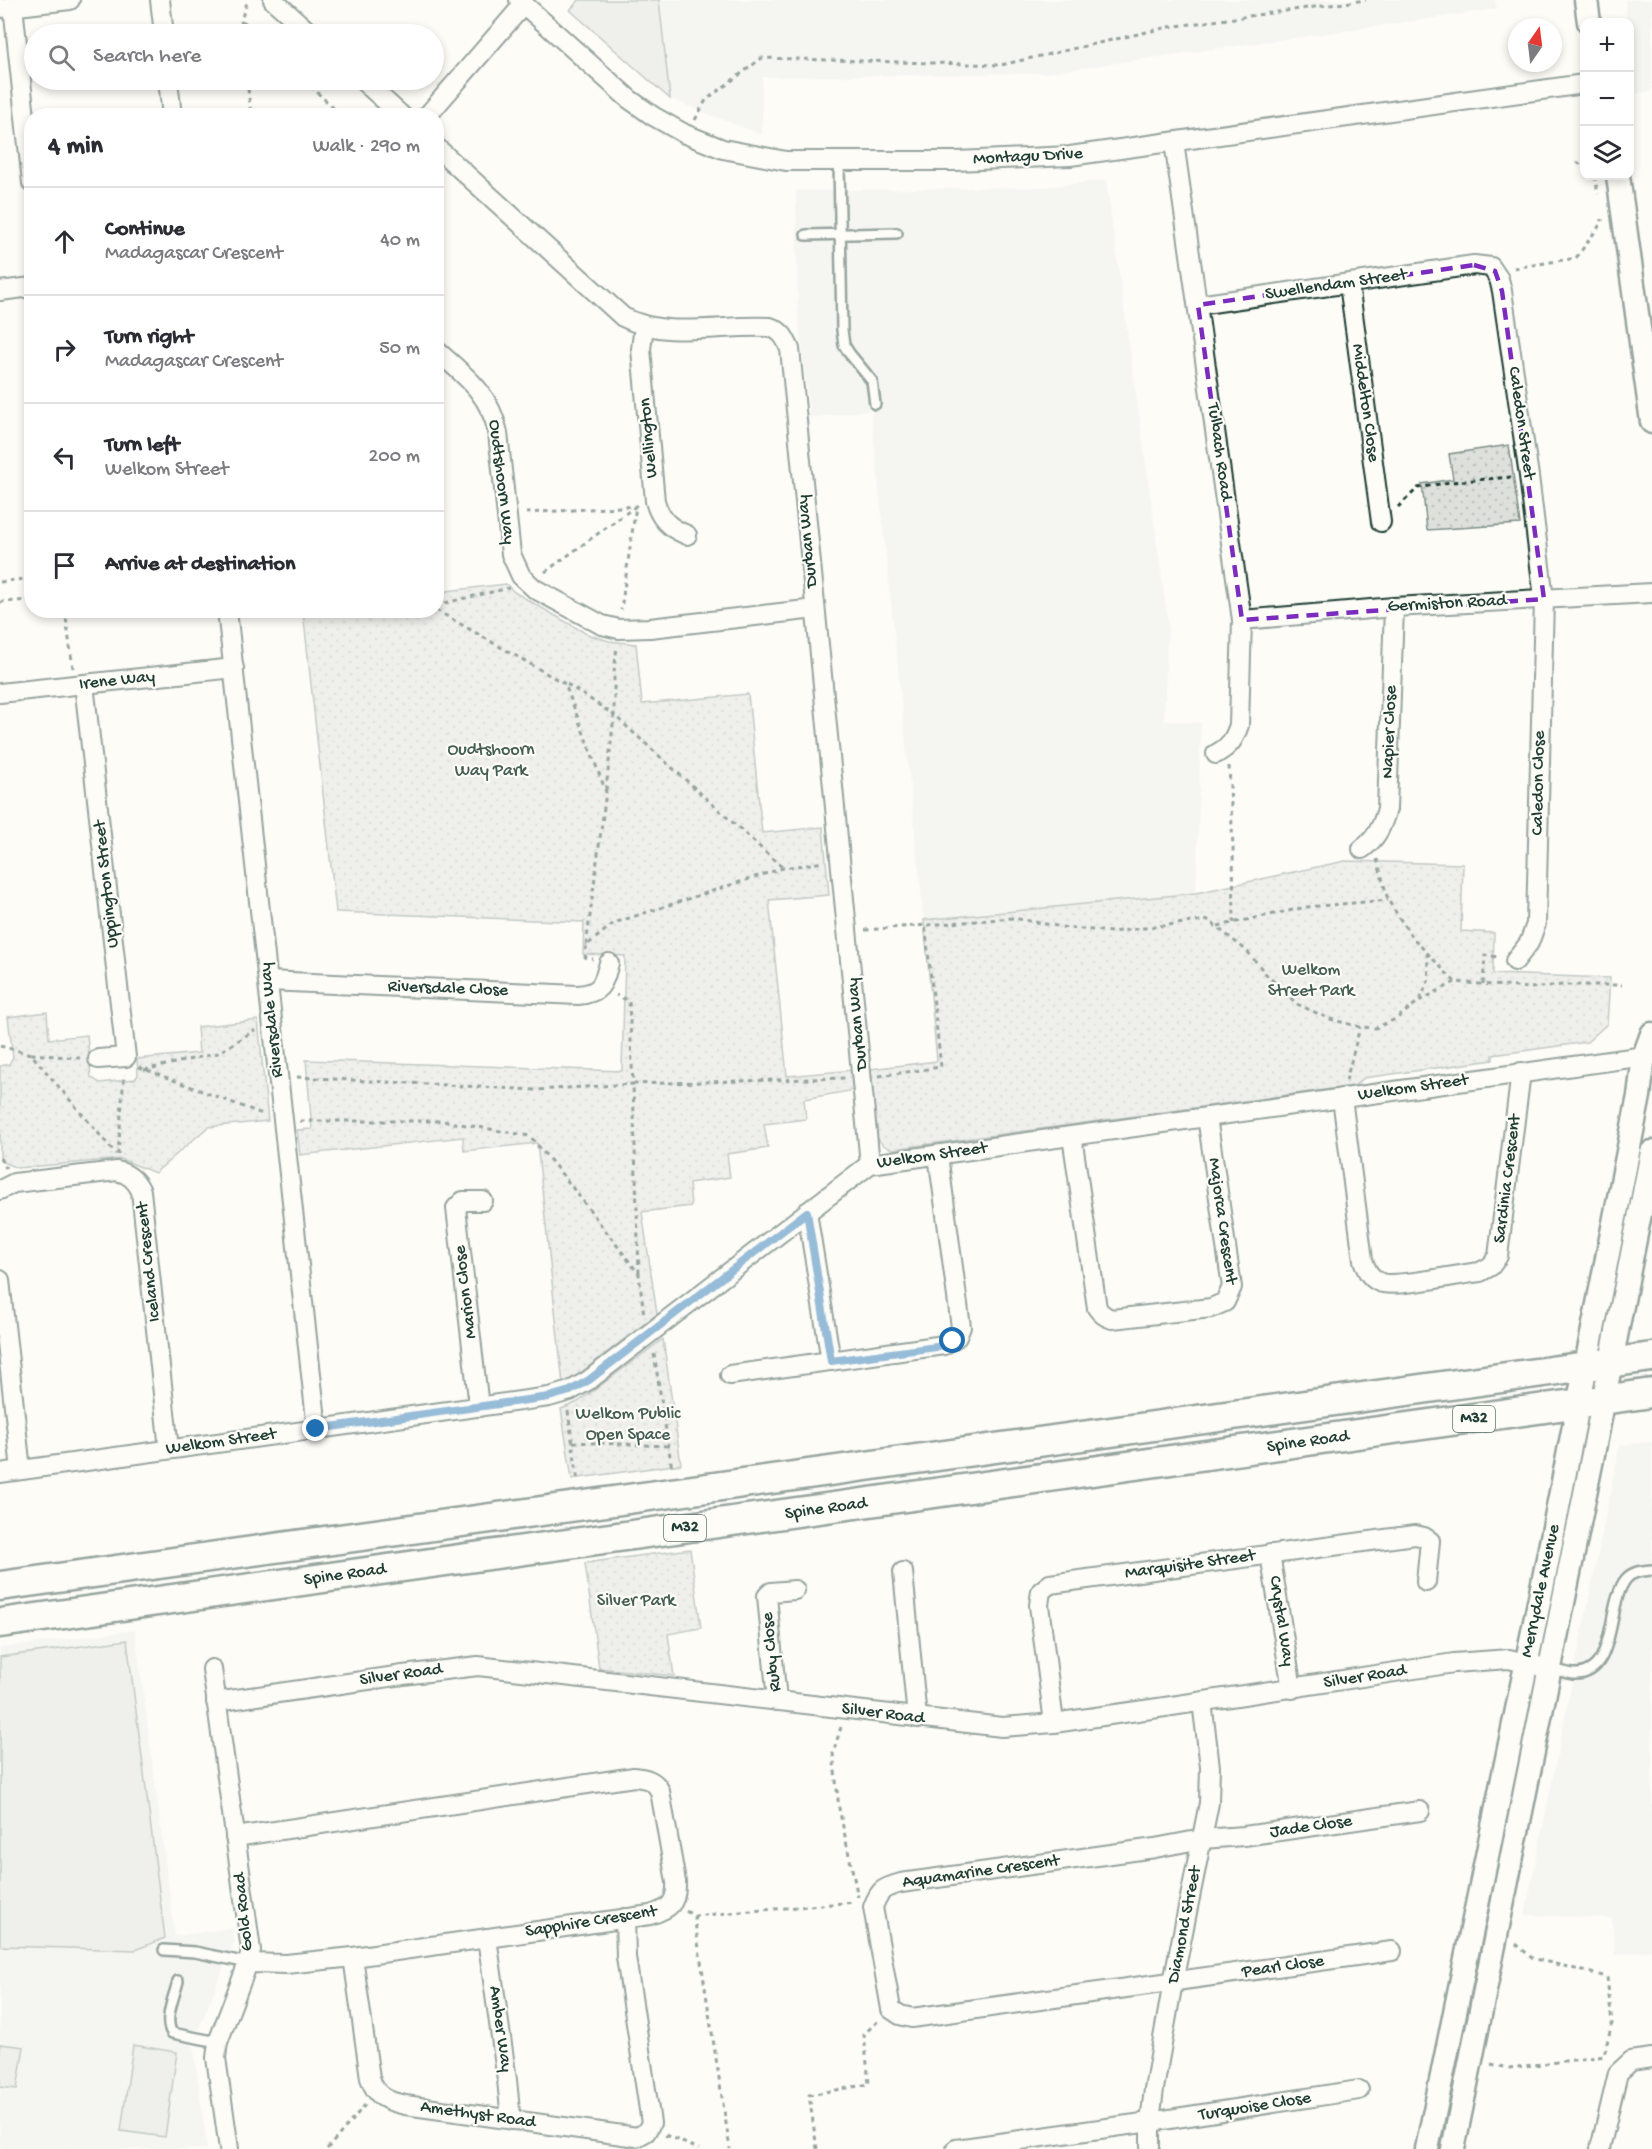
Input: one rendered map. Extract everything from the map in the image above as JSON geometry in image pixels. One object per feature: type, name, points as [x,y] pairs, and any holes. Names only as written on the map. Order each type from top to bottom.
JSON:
[{"type":"main road","name":"Spine Road","points":[[0,1586],[1652,1357]]},
{"type":"main road","name":"Spine Road","points":[[0,1623],[1652,1393]]},
{"type":"street","points":[[24,127],[7,7],[70,0]]},
{"type":"street","points":[[160,0],[163,24]]},
{"type":"street","points":[[273,0],[300,24]]},
{"type":"street","points":[[1586,0],[1588,18]]},
{"type":"street","points":[[1601,0],[1603,18]]},
{"type":"street","points":[[434,108],[522,2]]},
{"type":"street","name":"Montagu Drive","points":[[522,2],[629,99],[653,116],[685,134],[723,149],[786,161],[956,161],[1070,156],[1580,85]]},
{"type":"street","points":[[169,90],[171,108]]},
{"type":"street","points":[[373,90],[393,108]]},
{"type":"street","name":"Tulbach Road","points":[[1174,142],[1242,620],[1239,725],[1235,739],[1222,750]]},
{"type":"street","name":"Durban Way","points":[[444,154],[623,317],[644,326],[664,329],[757,326],[778,330],[784,336],[790,349],[870,1164]]},
{"type":"street","points":[[1619,180],[1652,418]]},
{"type":"street","name":"Swellendam Street","points":[[1198,305],[1474,265],[1486,266],[1495,271]]},
{"type":"street","name":"Caledon Street","points":[[1495,271],[1502,291],[1544,599]]},
{"type":"street","name":"Middelton Close","points":[[1349,284],[1381,522]]},
{"type":"street","points":[[0,291],[24,288]]},
{"type":"street","name":"Wellington","points":[[644,326],[641,350],[655,501],[658,514],[667,525],[687,535]]},
{"type":"street","name":"Oudtshoorn Way","points":[[444,357],[477,387],[494,416],[511,554],[516,568],[528,584],[602,625],[619,629],[650,628],[815,609]]},
{"type":"street","name":"Germiston Road","points":[[1242,620],[1394,607],[1652,593]]},
{"type":"street","name":"Caledon Close","points":[[1515,961],[1529,943],[1536,924],[1544,599]]},
{"type":"street","name":"Napier Close","points":[[1367,845],[1378,833],[1387,808],[1394,607]]},
{"type":"street","name":"Riversdale Way","points":[[228,618],[316,1429]]},
{"type":"street","name":"Irene Way","points":[[0,693],[234,668]]},
{"type":"street","name":"Uppington Street","points":[[84,684],[126,1057]]},
{"type":"street","points":[[600,987],[609,963]]},
{"type":"street","name":"Riversdale Close","points":[[268,981],[578,995],[594,992],[600,987]]},
{"type":"street","name":"Merrydale Avenue","points":[[1453,2149],[1549,1669],[1639,1096],[1652,1034]]},
{"type":"street","name":"Welkom Street","points":[[0,1473],[549,1397],[570,1391],[589,1380],[870,1164],[1648,1055]]},
{"type":"street","points":[[98,1059],[126,1057]]},
{"type":"street","name":"Sardinia Crescent","points":[[1342,1098],[1363,1260],[1367,1271],[1380,1282],[1387,1284],[1480,1272],[1491,1266],[1498,1256],[1521,1072]]},
{"type":"street","name":"Majorca Crescent","points":[[1072,1136],[1097,1308],[1102,1316],[1112,1319],[1211,1308],[1225,1302],[1232,1287],[1207,1117]]},
{"type":"street","name":"Merrydale Avenue","points":[[1598,1365],[1652,1152]]},
{"type":"street","points":[[730,1375],[944,1346],[957,1337],[961,1326],[938,1155]]},
{"type":"street","points":[[0,1190],[15,1183],[117,1163]]},
{"type":"street","name":"Iceland Crescent","points":[[117,1163],[141,1191],[169,1449]]},
{"type":"street","name":"Marion Close","points":[[479,1407],[456,1208],[463,1201],[483,1201]]},
{"type":"street","points":[[807,1212],[831,1361]]},
{"type":"street","points":[[0,1280],[21,1470]]},
{"type":"street","name":"Merrydale Avenue","points":[[1427,2149],[1526,1664],[1591,1403]]},
{"type":"street","name":"Marquisite Street","points":[[1054,1723],[1039,1605],[1039,1596],[1044,1587],[1057,1583],[1415,1535],[1431,1541],[1426,1582]]},
{"type":"street","name":"Crystal Way","points":[[1270,1554],[1292,1689]]},
{"type":"street","points":[[903,1572],[917,1718]]},
{"type":"street","name":"Ruby Close","points":[[777,1701],[767,1596],[771,1593],[795,1590]]},
{"type":"street","name":"Silver Road","points":[[216,1702],[478,1666],[1002,1727],[1054,1723],[1454,1663],[1509,1659],[1549,1669]]},
{"type":"street","name":"Gold Road","points":[[212,1670],[251,1950],[218,2042],[216,2058],[229,2149]]},
{"type":"street","name":"Diamond Street","points":[[1150,2149],[1150,2122],[1173,1982],[1211,1784],[1202,1702]]},
{"type":"street","name":"Sapphire Crescent","points":[[235,1837],[644,1778],[657,1785],[661,1796],[676,1882],[676,1894],[672,1903],[664,1911],[352,1957],[286,1964],[248,1963]]},
{"type":"street","name":"Jade Close","points":[[1202,1839],[1244,1836],[1420,1811]]},
{"type":"street","name":"Aquamarine Crescent","points":[[891,2009],[873,1907],[883,1888],[901,1883],[1155,1848],[1202,1839]]},
{"type":"street","points":[[625,1918],[626,1957],[649,2112],[649,2128]]},
{"type":"street","name":"Amber Way","points":[[487,1938],[511,2120]]},
{"type":"street","name":"Pearl Close","points":[[1173,1982],[1392,1951]]},
{"type":"street","points":[[352,1957],[370,2078],[373,2089],[380,2096]]},
{"type":"street","points":[[891,2009],[900,2015],[912,2018],[1173,1982]]},
{"type":"street","points":[[1600,2149],[1618,2073],[1631,2061],[1652,2058]]},
{"type":"street","name":"Turquoise Close","points":[[956,2149],[1359,2090]]},
{"type":"street","name":"Amethyst Road","points":[[380,2096],[388,2101],[405,2105],[637,2137],[649,2128]]},
{"type":"lane","points":[[839,162],[844,345],[872,381],[875,404]]},
{"type":"lane","points":[[806,235],[897,233]]},
{"type":"lane","points":[[1549,1669],[1574,1674],[1587,1671],[1600,1661],[1609,1637],[1617,1600],[1626,1579],[1637,1572],[1652,1570]]},
{"type":"lane","points":[[164,1950],[195,1952],[248,1963]]},
{"type":"lane","points":[[178,1980],[169,2020],[170,2031],[218,2042]]},
{"type":"path","points":[[242,24],[248,0]]},
{"type":"path","points":[[685,134],[706,100],[762,58],[1001,65],[1169,27],[1366,0]]},
{"type":"path","points":[[241,20],[245,24]]},
{"type":"path","points":[[248,90],[250,108]]},
{"type":"path","points":[[315,90],[334,108]]},
{"type":"path","points":[[1596,180],[1599,199]]},
{"type":"path","points":[[1495,271],[1576,258],[1602,222],[1600,210]]},
{"type":"path","points":[[1381,522],[1418,488],[1450,482],[1529,476]]},
{"type":"path","points":[[507,515],[636,506],[655,501]]},
{"type":"path","points":[[444,606],[528,584],[636,506]]},
{"type":"path","points":[[636,506],[614,672],[614,715],[586,946],[614,923],[783,868],[841,861]]},
{"type":"path","points":[[0,582],[24,579]]},
{"type":"path","points":[[0,602],[24,600]]},
{"type":"path","points":[[444,613],[583,693],[614,715],[783,868]]},
{"type":"path","points":[[66,618],[73,669],[84,684]]},
{"type":"path","points":[[565,684],[606,792]]},
{"type":"path","points":[[1222,750],[1233,847],[1234,923]]},
{"type":"path","points":[[1367,845],[1385,884],[1388,900],[1411,936],[1455,982]]},
{"type":"path","points":[[1218,926],[1306,907],[1388,900]]},
{"type":"path","points":[[848,931],[1013,918],[1062,927],[1112,932],[1208,920],[1247,951],[1266,974],[1297,1004],[1330,1018],[1360,1027],[1375,1028],[1396,1019],[1419,1001],[1455,982],[1530,988],[1562,985],[1622,985]]},
{"type":"path","points":[[278,1076],[536,1090],[633,1084],[863,1078],[941,1067],[925,924]]},
{"type":"path","points":[[1419,1001],[1429,979],[1427,953]]},
{"type":"path","points":[[1484,984],[1485,955],[1515,961]]},
{"type":"path","points":[[600,987],[630,1001],[639,1275]]},
{"type":"path","points":[[142,1070],[218,1053],[272,1020]]},
{"type":"path","points":[[1342,1098],[1360,1027]]},
{"type":"path","points":[[0,1046],[31,1054],[98,1059]]},
{"type":"path","points":[[31,1054],[117,1163]]},
{"type":"path","points":[[117,1163],[126,1057]]},
{"type":"path","points":[[570,1391],[568,1410],[578,1484]]},
{"type":"path","points":[[573,1442],[668,1446]]},
{"type":"path","points":[[672,1903],[694,1916],[859,1902],[839,1808],[833,1753],[839,1730],[851,1710]]},
{"type":"path","points":[[694,1916],[730,2149]]},
{"type":"path","points":[[1515,1943],[1532,1958],[1607,1977],[1612,2023],[1604,2055]]},
{"type":"path","points":[[817,2149],[808,2095],[869,2084],[864,2034],[891,2009]]},
{"type":"path","points":[[1482,2063],[1509,2068],[1604,2055],[1612,2061]]},
{"type":"path","points":[[327,2149],[363,2106],[380,2096]]},
{"type":"path","points":[[649,2128],[699,2149]]},
{"type":"highlighted area","points":[[1474,265],[1495,271],[1502,291],[1544,599],[1242,620],[1198,305]]},
{"type":"shaded area","points":[[659,0],[1495,0],[1497,9],[1045,73],[762,77],[762,135],[670,99]]},
{"type":"shaded area","points":[[1625,0],[1652,0],[1652,91],[1635,94],[1634,18],[1627,18]]},
{"type":"shaded area","points":[[1106,180],[1168,622],[1164,721],[1201,723],[1196,893],[924,920],[871,410],[810,418],[798,313],[796,191],[1047,187]]},
{"type":"shaded area","points":[[1652,1442],[1652,1950],[1615,1955],[1612,1918],[1525,1915],[1620,1445]]},
{"type":"shaded area","points":[[135,1630],[175,1936],[233,1928],[234,1942],[193,2043],[207,2149],[0,2149],[0,1648]]},
{"type":"green space","points":[[579,0],[659,0],[670,99],[570,10]]},
{"type":"green space","points":[[1509,445],[1520,524],[1427,530],[1422,484],[1453,479],[1449,454]]},
{"type":"green space","name":"Oudtshoorn Way Park","points":[[506,584],[514,592],[587,634],[609,641],[636,644],[642,704],[748,694],[762,833],[823,827],[829,895],[769,900],[787,1076],[853,1070],[855,1090],[804,1099],[806,1119],[764,1124],[768,1148],[727,1154],[730,1177],[689,1183],[691,1206],[642,1212],[657,1314],[563,1384],[537,1143],[464,1151],[463,1137],[300,1155],[297,1130],[312,1129],[306,1060],[622,1071],[625,956],[583,954],[584,922],[336,912],[304,618],[444,618],[444,591]]},
{"type":"green space","name":"Welkom Street Park","points":[[1345,861],[1463,864],[1461,931],[1494,933],[1493,974],[1610,978],[1607,1024],[1587,1042],[1493,1055],[1493,1060],[1364,1078],[1354,1086],[893,1149],[884,1145],[877,1137],[871,1069],[937,1061],[924,920],[1196,893]]},
{"type":"green space","points":[[47,1012],[49,1039],[87,1035],[91,1077],[100,1083],[135,1079],[138,1075],[137,1059],[199,1053],[197,1027],[258,1020],[268,1121],[208,1127],[155,1173],[121,1159],[17,1168],[0,1161],[0,1066],[9,1064],[13,1057],[8,1017]]},
{"type":"green space","name":"Welkom Public Open Space","points":[[663,1339],[681,1464],[572,1479],[561,1409],[578,1402]]},
{"type":"green space","name":"Silver Park","points":[[690,1549],[701,1628],[668,1634],[674,1676],[599,1668],[585,1563]]},
{"type":"green space","points":[[127,1640],[165,1938],[135,1950],[0,1946],[0,1657]]},
{"type":"green space","points":[[0,2044],[24,2047],[17,2089],[0,2087]]},
{"type":"green space","points":[[133,2045],[177,2052],[165,2137],[121,2131]]},
{"type":"route","points":[[316,1429],[549,1397],[570,1391],[589,1380],[807,1212],[831,1361],[944,1346],[953,1341]]}]
